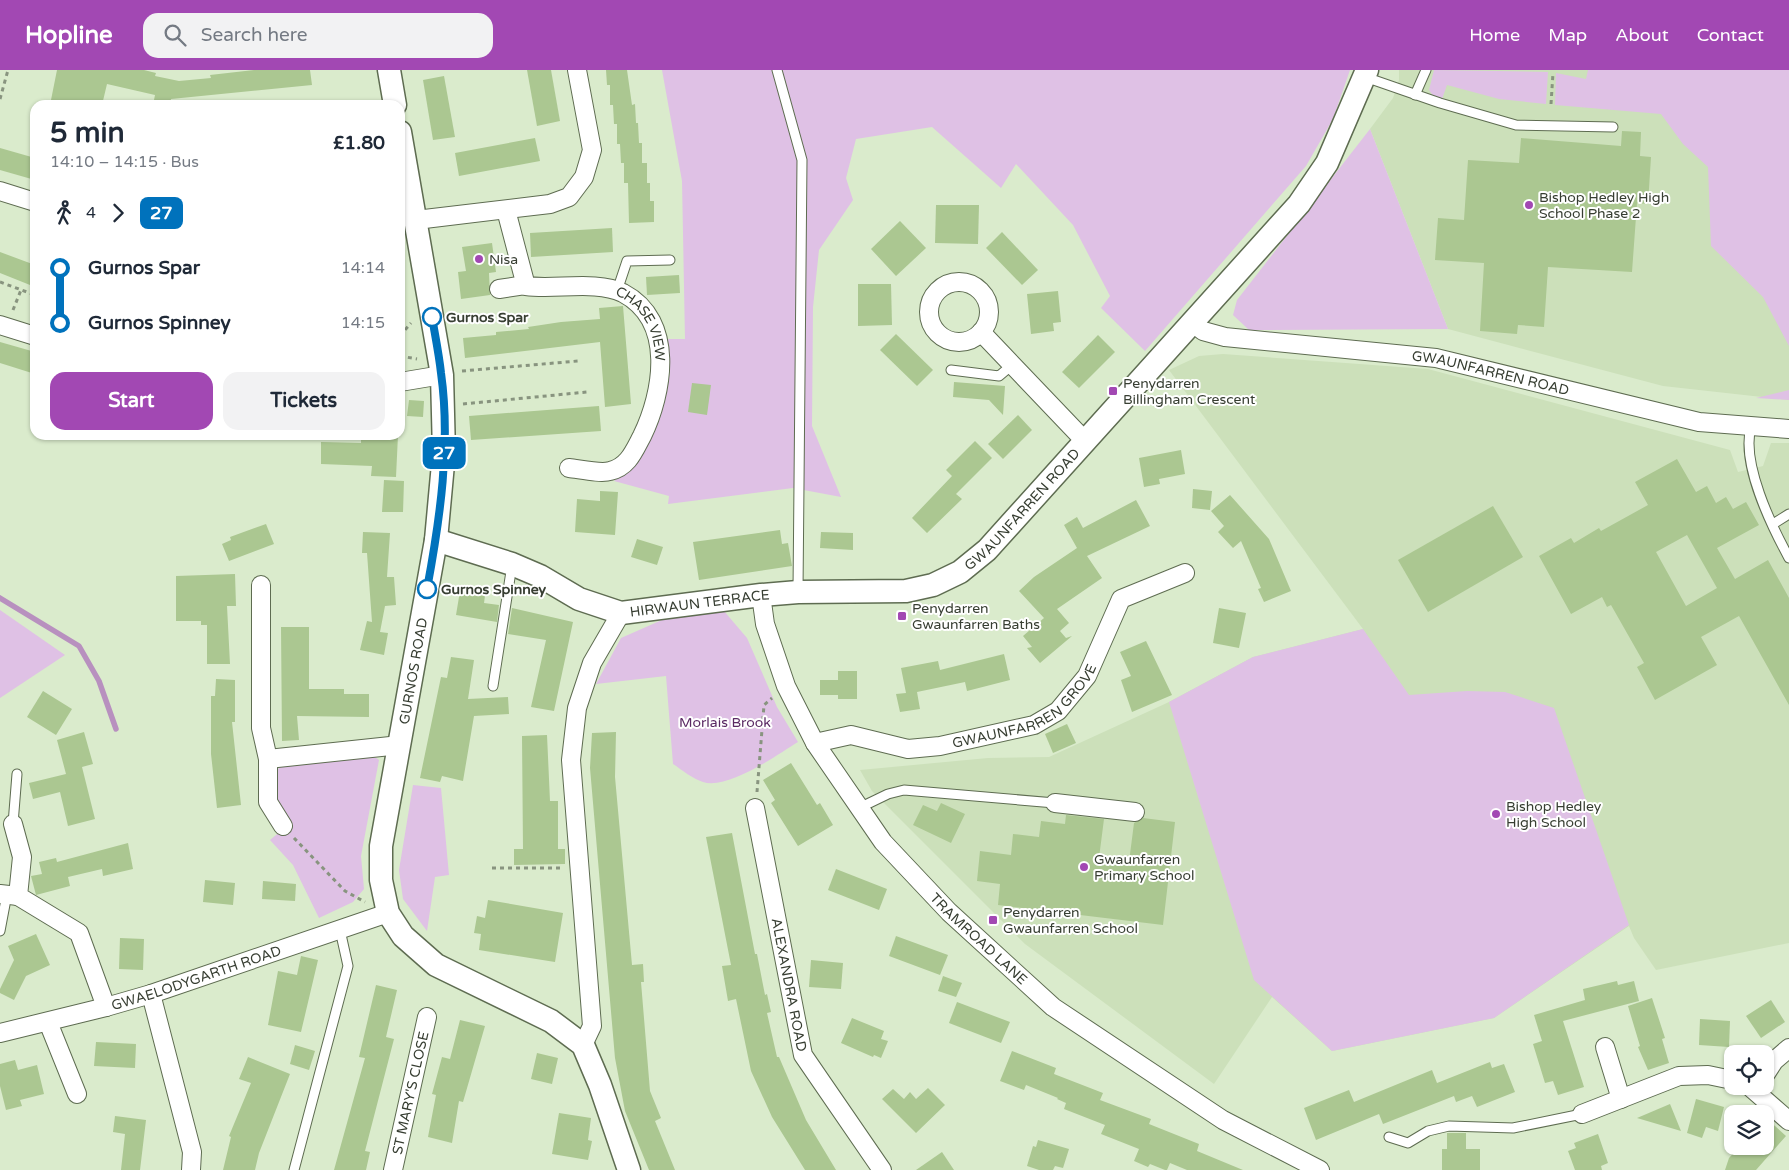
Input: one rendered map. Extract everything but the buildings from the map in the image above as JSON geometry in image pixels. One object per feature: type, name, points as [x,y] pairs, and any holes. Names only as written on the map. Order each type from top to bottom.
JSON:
[{"type":"street","points":[[389,70],[394,100]]},
{"type":"street","points":[[416,220],[550,204],[569,196],[584,177],[592,150],[577,70]]},
{"type":"street","name":"GWAUNFARREN ROAD","points":[[798,592],[906,591],[932,585],[960,572],[987,550],[1299,204],[1326,163],[1366,73]]},
{"type":"street","name":"GURNOS ROAD","points":[[388,913],[381,880],[381,846],[436,540],[444,453],[442,374],[405,160]]},
{"type":"street","points":[[0,191],[30,200]]},
{"type":"street","points":[[506,210],[525,285]]},
{"type":"street","name":"CHASE VIEW","points":[[499,289],[525,285],[542,288],[604,287],[617,291],[637,303],[652,324],[661,353],[660,380],[650,419],[630,459],[610,472],[568,468]]},
{"type":"street","name":"GWAUNFARREN ROAD","points":[[1193,323],[1203,331],[1224,337],[1452,360],[1699,422],[1789,429]]},
{"type":"street","points":[[0,325],[30,334]]},
{"type":"street","points":[[981,332],[1085,441]]},
{"type":"street","points":[[405,381],[442,374]]},
{"type":"street","name":"HIRWAUN TERRACE","points":[[436,540],[512,564],[540,576],[580,599],[621,614],[761,595],[798,592]]},
{"type":"street","name":"GWAUNFARREN GROVE","points":[[814,743],[851,735],[908,749],[940,746],[1034,724],[1058,711],[1088,676],[1121,599],[1185,573]]},
{"type":"street","points":[[261,585],[261,728],[268,759],[268,802],[283,826]]},
{"type":"street","name":"TRAMROAD LANE","points":[[761,595],[765,624],[786,686],[814,743],[883,842],[948,912],[1053,1007],[1223,1120],[1320,1170]]},
{"type":"street","points":[[583,1045],[592,1026],[571,760],[577,708],[592,663],[621,614]]},
{"type":"street","points":[[268,759],[400,745]]},
{"type":"street","points":[[1055,803],[1135,812]]},
{"type":"street","name":"ALEXANDRA ROAD","points":[[755,808],[803,1055],[882,1170]]},
{"type":"street","points":[[13,824],[22,856],[8,895],[79,933],[106,1008]]},
{"type":"street","points":[[388,913],[403,936],[436,965],[551,1021],[583,1045],[600,1085],[628,1170]]},
{"type":"street","name":"GWAELODYGARTH ROAD","points":[[0,1033],[106,1008],[388,913]]},
{"type":"street","points":[[151,994],[192,1152],[191,1170]]},
{"type":"street","name":"ST MARY'S CLOSE","points":[[393,1170],[427,1017]]},
{"type":"street","points":[[48,1022],[77,1094]]},
{"type":"street","points":[[1605,1047],[1621,1099]]},
{"type":"street","points":[[1774,1061],[1789,1048]]},
{"type":"street","points":[[1582,1114],[1679,1076],[1708,1075],[1724,1078]]},
{"type":"street","points":[[1761,1095],[1789,1121]]},
{"type":"lane","points":[[777,70],[802,160],[798,592]]},
{"type":"lane","points":[[1415,95],[1426,70]]},
{"type":"lane","points":[[1366,73],[1415,95],[1516,125],[1613,127]]},
{"type":"lane","points":[[617,291],[626,261],[670,260]]},
{"type":"lane","points":[[951,370],[999,376],[1012,365]]},
{"type":"lane","points":[[1751,426],[1748,440],[1752,468],[1773,524],[1789,558]]},
{"type":"lane","points":[[1773,524],[1789,514]]},
{"type":"lane","points":[[493,686],[512,564]]},
{"type":"lane","points":[[13,824],[17,774]]},
{"type":"lane","points":[[859,808],[888,794],[904,790],[1055,803]]},
{"type":"lane","points":[[0,931],[8,895]]},
{"type":"lane","points":[[294,1170],[348,966],[340,930]]},
{"type":"lane","points":[[1389,1136],[1408,1143],[1428,1131],[1449,1126],[1514,1128],[1582,1114]]},
{"type":"path","points":[[0,99],[8,70]]},
{"type":"path","points":[[1551,104],[1553,73]]},
{"type":"path","points":[[0,282],[30,293]]},
{"type":"path","points":[[442,374],[578,361]]},
{"type":"path","points":[[443,406],[587,392]]},
{"type":"path","points":[[755,808],[764,705],[786,686]]},
{"type":"path","points":[[283,826],[346,891],[388,913]]},
{"type":"path","points":[[492,868],[579,868]]},
{"type":"shaded area","points":[[1399,70],[1702,70],[1789,253],[1789,400],[1663,386],[1448,329],[1370,129],[1393,98],[1399,80]]},
{"type":"shaded area","name":"Bishop Hedley High School","points":[[1223,354],[1428,369],[1730,450],[1738,472],[1763,466],[1771,443],[1789,443],[1789,943],[1656,970],[1634,938],[1629,926],[1494,1018],[1332,1051],[1272,997],[1214,1084],[1025,944],[872,791],[860,770],[988,758],[1049,757],[1169,702],[1253,657],[1363,629],[1169,370],[1199,356]]},
{"type":"green space","points":[[662,70],[1350,70],[1333,119],[1306,166],[1145,351],[1101,308],[1110,296],[1073,225],[1016,164],[1001,188],[932,127],[856,139],[846,178],[853,200],[819,250],[813,307],[812,426],[841,497],[793,488],[668,504],[669,496],[614,481],[634,465],[655,428],[670,374],[666,339],[685,339],[682,181]]},
{"type":"green space","points":[[1434,70],[1548,72],[1546,104],[1499,99],[1447,85],[1442,99],[1434,97],[1429,90]]},
{"type":"green space","points":[[1588,70],[1789,70],[1789,346],[1763,297],[1711,246],[1708,167],[1683,144],[1661,114],[1555,105],[1556,73],[1586,79]]},
{"type":"green space","points":[[1370,129],[1448,329],[1249,330],[1233,315],[1237,300]]},
{"type":"green space","points":[[1789,390],[1789,400],[1756,398]]},
{"type":"green space","points":[[0,610],[65,655],[0,698]]},
{"type":"green space","name":"Morlais Brook","points":[[724,611],[747,638],[777,707],[798,742],[752,770],[725,781],[713,783],[699,781],[673,764],[666,676],[596,684],[621,638],[671,616]]},
{"type":"green space","points":[[1363,629],[1409,695],[1467,691],[1505,692],[1554,708],[1629,925],[1494,1018],[1332,1051],[1254,980],[1169,702],[1253,657]]},
{"type":"green space","points":[[369,753],[379,760],[361,856],[364,889],[353,902],[319,918],[293,865],[270,840],[288,825],[275,803],[275,772],[283,764]]},
{"type":"green space","points":[[413,785],[441,788],[449,875],[435,877],[427,931],[403,899],[399,870]]},
{"type":"waterway","points":[[0,598],[79,646],[99,681],[116,729]]},
{"type":"bus line","name":"27","points":[[427,589],[436,540],[444,453],[442,375],[432,317]]},
{"type":"place","name":"Bishop Hedley High School Phase 2","points":[[1529,205]]},
{"type":"place","name":"Nisa","points":[[479,259]]},
{"type":"place","name":"Gurnos Spar","points":[[432,317]]},
{"type":"place","name":"Penydarren Billingham Crescent","points":[[1113,391]]},
{"type":"place","name":"Gurnos Spinney","points":[[427,589]]},
{"type":"place","name":"Penydarren Gwaunfarren Baths","points":[[902,616]]},
{"type":"place","name":"Bishop Hedley High School","points":[[1496,814]]},
{"type":"place","name":"Gwaunfarren Primary School","points":[[1084,867]]},
{"type":"place","name":"Penydarren Gwaunfarren School","points":[[993,920]]}]
